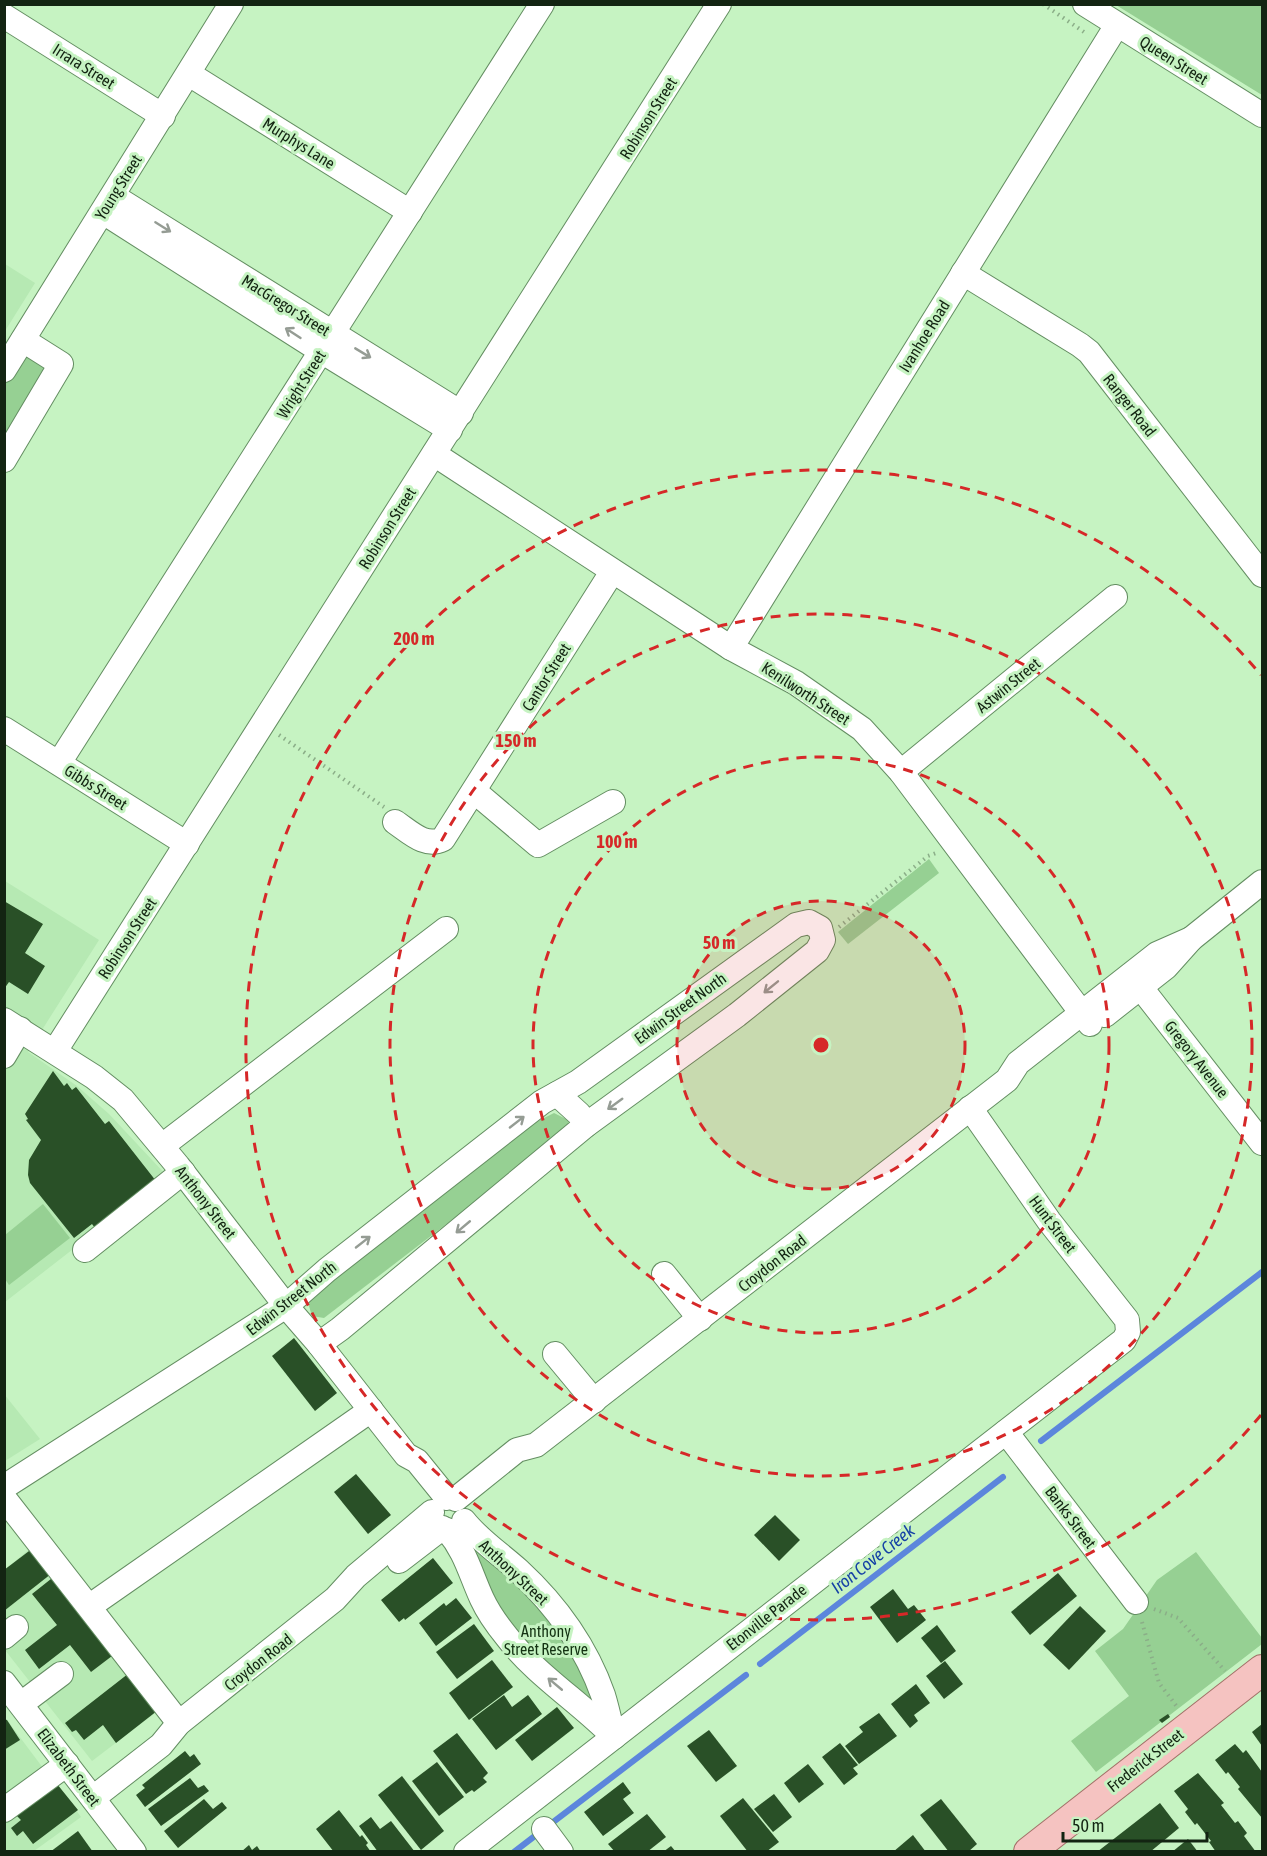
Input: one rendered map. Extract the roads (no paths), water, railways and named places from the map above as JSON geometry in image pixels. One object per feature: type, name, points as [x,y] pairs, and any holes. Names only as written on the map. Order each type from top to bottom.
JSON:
[{"type":"main road","name":"Frederick Street","points":[[1033,1850],[1263,1670]]},
{"type":"street","name":"Young Street","points":[[4,370],[231,4]]},
{"type":"street","name":"Wright Street","points":[[59,763],[542,4]]},
{"type":"street","name":"Robinson Street","points":[[55,1051],[719,4]]},
{"type":"street","name":"Queen Street","points":[[1085,4],[1263,115]]},
{"type":"street","name":"Irrara Street","points":[[4,16],[163,116]]},
{"type":"street","name":"Ivanhoe Road","points":[[730,648],[1117,25]]},
{"type":"street","name":"Murphys Lane","points":[[189,74],[410,212]]},
{"type":"street","name":"MacGregor Street","points":[[108,204],[455,421]]},
{"type":"street","name":"Ranger Road","points":[[963,273],[1089,352],[1263,575]]},
{"type":"street","points":[[4,460],[61,364],[22,340]]},
{"type":"street","name":"Kenilworth Street","points":[[434,454],[730,648],[796,683],[862,729],[901,772],[1087,1019]]},
{"type":"street","name":"Cantor Street","points":[[395,822],[424,842],[436,843],[443,839],[612,572]]},
{"type":"street","name":"Astwin Street","points":[[901,772],[1115,597]]},
{"type":"street","name":"Gibbs Street","points":[[4,729],[187,844]]},
{"type":"street","points":[[474,791],[538,845],[613,802]]},
{"type":"street","name":"Croydon Road","points":[[88,1792],[151,1735],[179,1723],[335,1599],[366,1587],[517,1450],[536,1445],[1007,1080],[1027,1075],[1087,1019],[1136,981],[1166,967],[1191,939],[1263,882]]},
{"type":"street","name":"Edwin Street North","points":[[4,1487],[286,1306],[336,1263],[542,1102],[578,1082],[796,925],[802,922],[815,924],[823,934],[823,940],[817,951],[737,1015],[586,1125]]},
{"type":"street","points":[[162,1146],[446,929]]},
{"type":"street","name":"Gregory Avenue","points":[[1136,981],[1263,1143]]},
{"type":"street","points":[[4,1056],[12,1025]]},
{"type":"street","name":"Anthony Street","points":[[12,1025],[94,1077],[123,1100],[183,1172],[286,1306],[319,1344],[406,1455],[409,1468],[426,1491],[448,1513],[519,1571],[544,1597],[575,1636],[595,1703],[614,1737]]},
{"type":"street","points":[[319,1344],[586,1125],[579,1114],[557,1094]]},
{"type":"street","name":"Hunt Street","points":[[970,1108],[1049,1221],[1127,1320],[1128,1332],[1124,1340]]},
{"type":"street","points":[[85,1250],[183,1172]]},
{"type":"street","points":[[664,1274],[700,1319]]},
{"type":"street","name":"Etonville Parade","points":[[466,1851],[1124,1340]]},
{"type":"street","points":[[555,1354],[594,1401]]},
{"type":"street","points":[[90,1606],[371,1410]]},
{"type":"street","name":"Banks Street","points":[[1006,1432],[1136,1602]]},
{"type":"street","points":[[4,1498],[179,1723]]},
{"type":"street","name":"Anthony Street","points":[[448,1513],[483,1601],[507,1638],[548,1679],[595,1703]]},
{"type":"street","points":[[467,1562],[472,1546],[489,1545]]},
{"type":"street","points":[[11,1696],[61,1674]]},
{"type":"street","name":"Elizabeth Street","points":[[11,1696],[134,1851]]},
{"type":"street","points":[[4,1810],[67,1764]]},
{"type":"street","points":[[544,1829],[561,1851]]},
{"type":"waterway","name":"Iron Cove Creek","points":[[1041,1441],[1262,1272]]},
{"type":"waterway","name":"Iron Cove Creek","points":[[760,1664],[1003,1477]]},
{"type":"waterway","name":"Iron Cove Creek","points":[[548,1826],[746,1675]]},
{"type":"waterway","name":"Iron Cove Creek","points":[[514,1852],[540,1832]]},
{"type":"park label","name":"Anthony Street Reserve","points":[[546,1640]]}]
